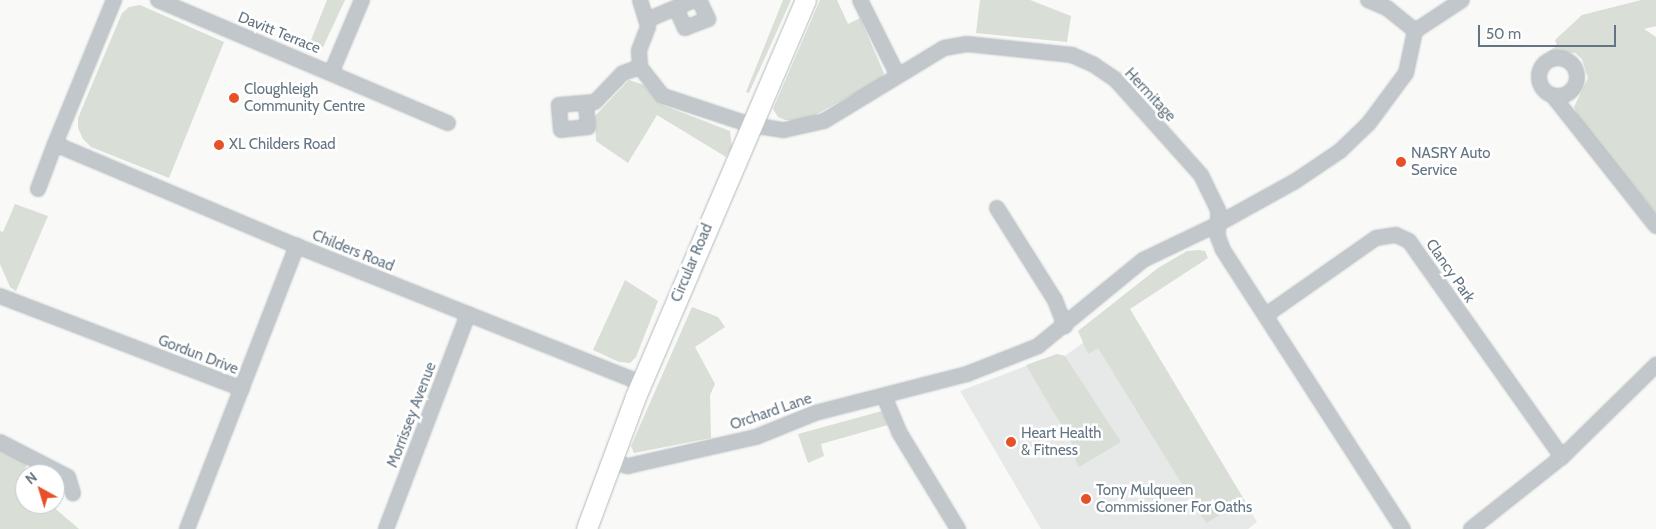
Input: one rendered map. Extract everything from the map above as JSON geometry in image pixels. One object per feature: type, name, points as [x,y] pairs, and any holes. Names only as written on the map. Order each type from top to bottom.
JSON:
[{"type":"main road","name":"Circular Road","points":[[587,529],[610,461],[642,383],[751,124],[806,0]]},
{"type":"street","points":[[38,189],[114,0]]},
{"type":"street","name":"Davitt Terrace","points":[[158,0],[332,71],[448,123]]},
{"type":"street","name":"Davitt Terrace","points":[[332,71],[362,0]]},
{"type":"street","points":[[586,104],[595,102],[623,73],[640,67],[640,51],[648,27],[640,0]]},
{"type":"street","points":[[647,20],[694,0]]},
{"type":"street","points":[[676,8],[685,28],[708,19],[699,0]]},
{"type":"street","points":[[860,0],[897,74]]},
{"type":"street","points":[[1368,0],[1387,8],[1415,31]]},
{"type":"street","points":[[997,208],[1055,300],[1065,326],[1110,284],[1142,260],[1216,225],[1294,182],[1340,151],[1363,128],[1406,73],[1415,31],[1462,0]]},
{"type":"street","name":"Hermitage","points":[[640,67],[663,96],[751,124],[784,130],[824,121],[897,74],[944,48],[967,44],[1072,55],[1094,65],[1116,80],[1201,175],[1218,210],[1216,225]]},
{"type":"street","points":[[1567,114],[1570,93],[1577,82],[1576,69],[1568,59],[1554,57],[1543,64],[1538,76],[1542,89],[1553,96],[1567,114],[1656,226]]},
{"type":"street","points":[[1553,96],[1570,93]]},
{"type":"street","name":"Childers Road","points":[[55,144],[297,246],[642,383]]},
{"type":"street","points":[[1216,225],[1223,250],[1388,510],[1403,529]]},
{"type":"street","name":"Clancy Park","points":[[1266,315],[1376,238],[1396,235],[1409,241],[1562,457]]},
{"type":"street","name":"Gordun Drive","points":[[0,296],[242,389],[297,246]]},
{"type":"street","name":"Morrissey Avenue","points":[[386,529],[468,314]]},
{"type":"street","name":"Orchard Lane","points":[[610,461],[628,466],[756,438],[815,413],[976,371],[1038,346],[1065,326]]},
{"type":"street","points":[[1471,529],[1562,457],[1656,365]]},
{"type":"street","points":[[187,529],[242,389]]},
{"type":"street","points":[[884,396],[899,432],[958,529]]},
{"type":"street","points":[[0,442],[68,477],[72,493]]},
{"type":"shaded area","points":[[327,0],[345,0],[323,47],[307,50]]},
{"type":"shaded area","points":[[783,0],[791,0],[749,93],[746,92]]},
{"type":"shaded area","points":[[820,0],[837,0],[848,24],[860,18],[884,73],[881,79],[815,115],[799,121],[785,120],[778,117],[773,109]]},
{"type":"shaded area","points":[[980,0],[1030,0],[1071,16],[1067,42],[976,33]]},
{"type":"shaded area","points":[[1641,0],[1656,0],[1656,26],[1644,29],[1656,37],[1656,213],[1579,120],[1574,107],[1588,78],[1582,59],[1575,53],[1547,52],[1557,46],[1555,40],[1582,15]]},
{"type":"shaded area","points":[[140,5],[224,42],[169,178],[91,147],[83,139],[78,128],[78,118],[122,13],[129,7]]},
{"type":"shaded area","points":[[629,80],[644,85],[660,104],[730,131],[732,147],[726,157],[657,115],[628,163],[596,141],[595,116]]},
{"type":"shaded area","points":[[15,204],[48,216],[16,291],[10,287],[0,264],[0,231],[3,232]]},
{"type":"shaded area","points":[[1187,251],[1205,251],[1208,258],[1130,309],[1245,501],[1206,523],[1098,348],[1088,354],[1078,331],[1158,268]]},
{"type":"shaded area","points":[[625,280],[658,301],[636,357],[630,363],[619,362],[593,350]]},
{"type":"shaded area","points":[[692,307],[718,317],[725,327],[695,347],[715,384],[710,395],[711,438],[634,453],[631,446]]},
{"type":"shaded area","points":[[1129,309],[1257,522],[1248,529],[1041,529],[960,391],[1057,354],[1065,356]]},
{"type":"shaded area","points":[[1057,354],[1065,356],[1121,442],[1079,467],[1075,459],[1079,455],[1026,365]]},
{"type":"shaded area","points":[[882,411],[888,425],[821,444],[824,456],[808,463],[798,434]]},
{"type":"shaded area","points":[[0,448],[28,463],[15,464],[15,514],[62,514],[79,529],[0,529]]},
{"type":"place","name":"Cloughleigh Community Centre","points":[[234,98]]},
{"type":"place","name":"XL Childers Road","points":[[219,145]]},
{"type":"place","name":"NASRY Auto Service","points":[[1401,162]]},
{"type":"place","name":"Heart Health & Fitness","points":[[1011,442]]},
{"type":"place","name":"Tony Mulqueen Commissioner For Oaths","points":[[1086,499]]}]
